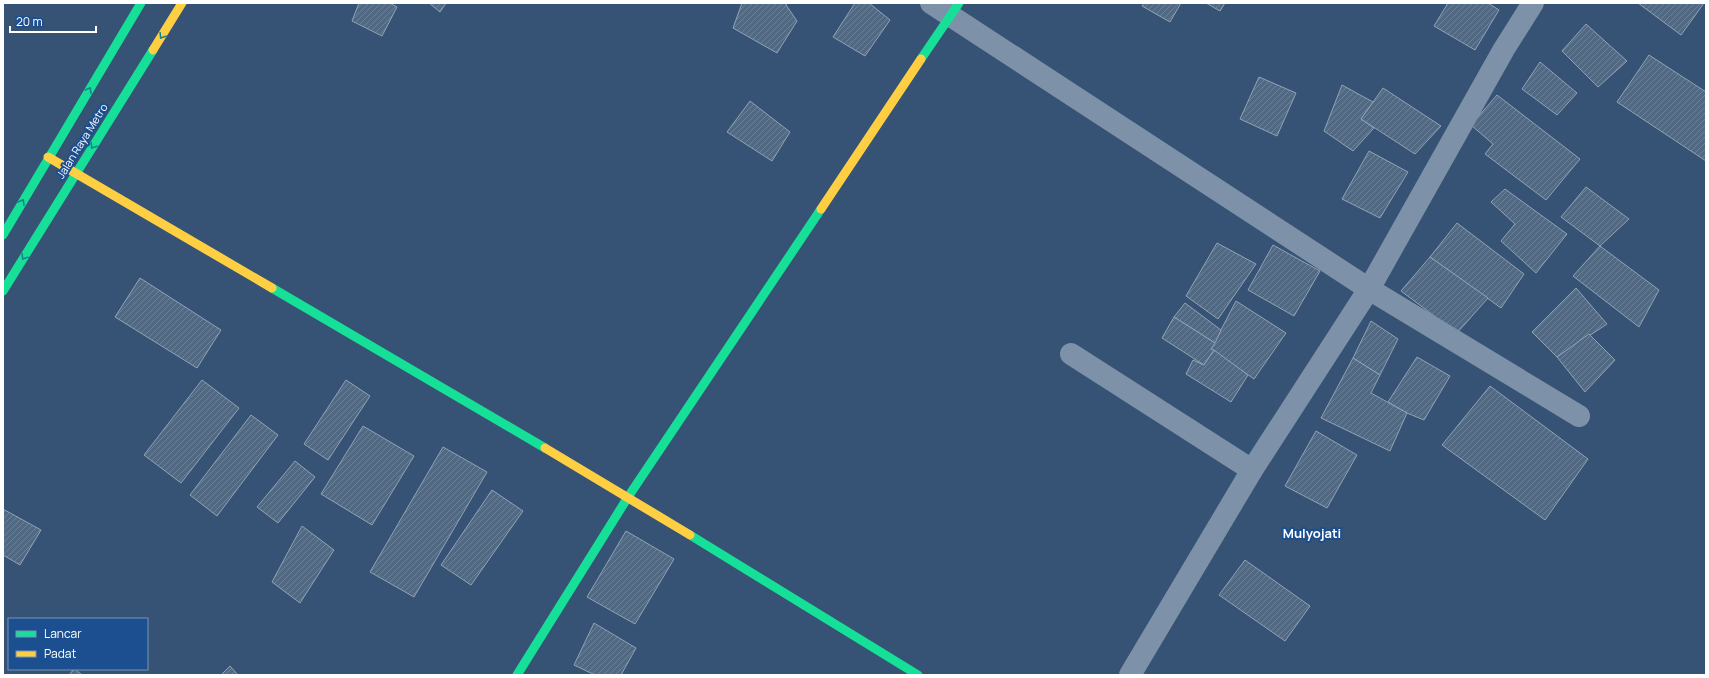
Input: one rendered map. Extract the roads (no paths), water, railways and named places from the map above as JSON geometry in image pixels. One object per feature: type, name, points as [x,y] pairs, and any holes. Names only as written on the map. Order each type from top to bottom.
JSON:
[{"type":"main road","points":[[3,235],[48,157],[141,3]]},
{"type":"main road","name":"Jalan Raya Metro","points":[[3,292],[182,3]]},
{"type":"main road","points":[[517,675],[628,497],[956,9]]},
{"type":"main road","points":[[48,157],[628,497],[918,675]]},
{"type":"street","points":[[931,3],[956,9],[1369,289],[1579,416]]},
{"type":"street","points":[[1130,675],[1252,470],[1369,289],[1500,56],[1533,3]]},
{"type":"street","points":[[1071,354],[1252,470]]},
{"type":"district","name":"Mulyojati","points":[[1312,533]]}]
